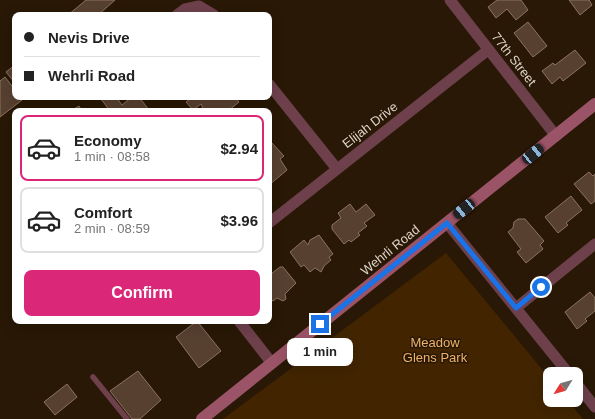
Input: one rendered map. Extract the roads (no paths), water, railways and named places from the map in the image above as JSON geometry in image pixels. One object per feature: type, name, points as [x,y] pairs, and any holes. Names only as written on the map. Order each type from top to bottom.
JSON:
[{"type":"street","name":"77th Street","points":[[450,0],[556,136]]},
{"type":"street","points":[[181,12],[185,9],[199,6],[209,12]]},
{"type":"street","name":"Elijah Drive","points":[[272,221],[488,50]]},
{"type":"street","points":[[272,88],[337,169]]},
{"type":"street","name":"Wehrli Road","points":[[202,419],[271,362],[595,104]]},
{"type":"street","points":[[447,223],[563,367]]},
{"type":"street","points":[[516,308],[595,244]]},
{"type":"street","points":[[241,324],[271,362]]},
{"type":"street","points":[[583,392],[595,407]]},
{"type":"lane","points":[[93,377],[127,419]]},
{"type":"park label","name":"Meadow Glens Park","points":[[435,350]]}]
